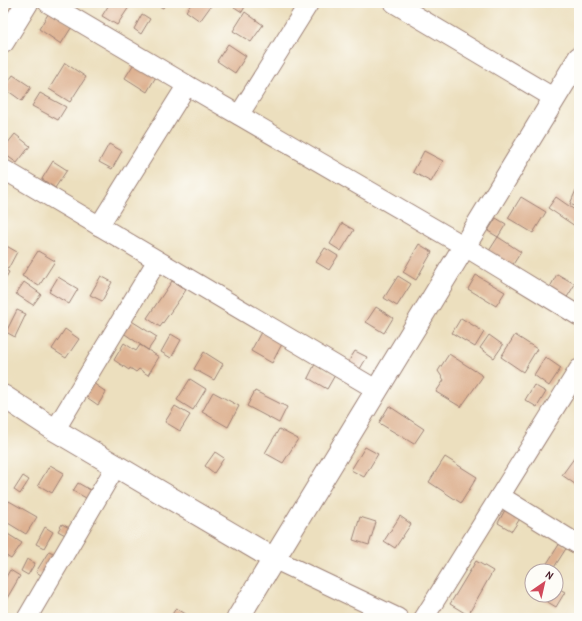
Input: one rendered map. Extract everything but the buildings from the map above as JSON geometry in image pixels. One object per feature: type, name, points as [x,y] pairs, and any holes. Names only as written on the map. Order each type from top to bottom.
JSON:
[{"type":"street","points":[[3,42],[27,3]]},
{"type":"street","points":[[48,3],[464,246],[579,316]]},
{"type":"street","points":[[239,115],[309,3]]},
{"type":"street","points":[[394,3],[554,98]]},
{"type":"street","points":[[238,618],[579,58]]},
{"type":"street","points":[[100,226],[187,85]]},
{"type":"street","points":[[3,169],[377,390]]},
{"type":"street","points":[[55,430],[157,261]]},
{"type":"street","points":[[424,618],[579,369]]},
{"type":"street","points":[[3,396],[55,430],[274,559],[398,618]]},
{"type":"street","points":[[27,618],[116,466]]},
{"type":"street","points":[[500,496],[579,545]]}]
